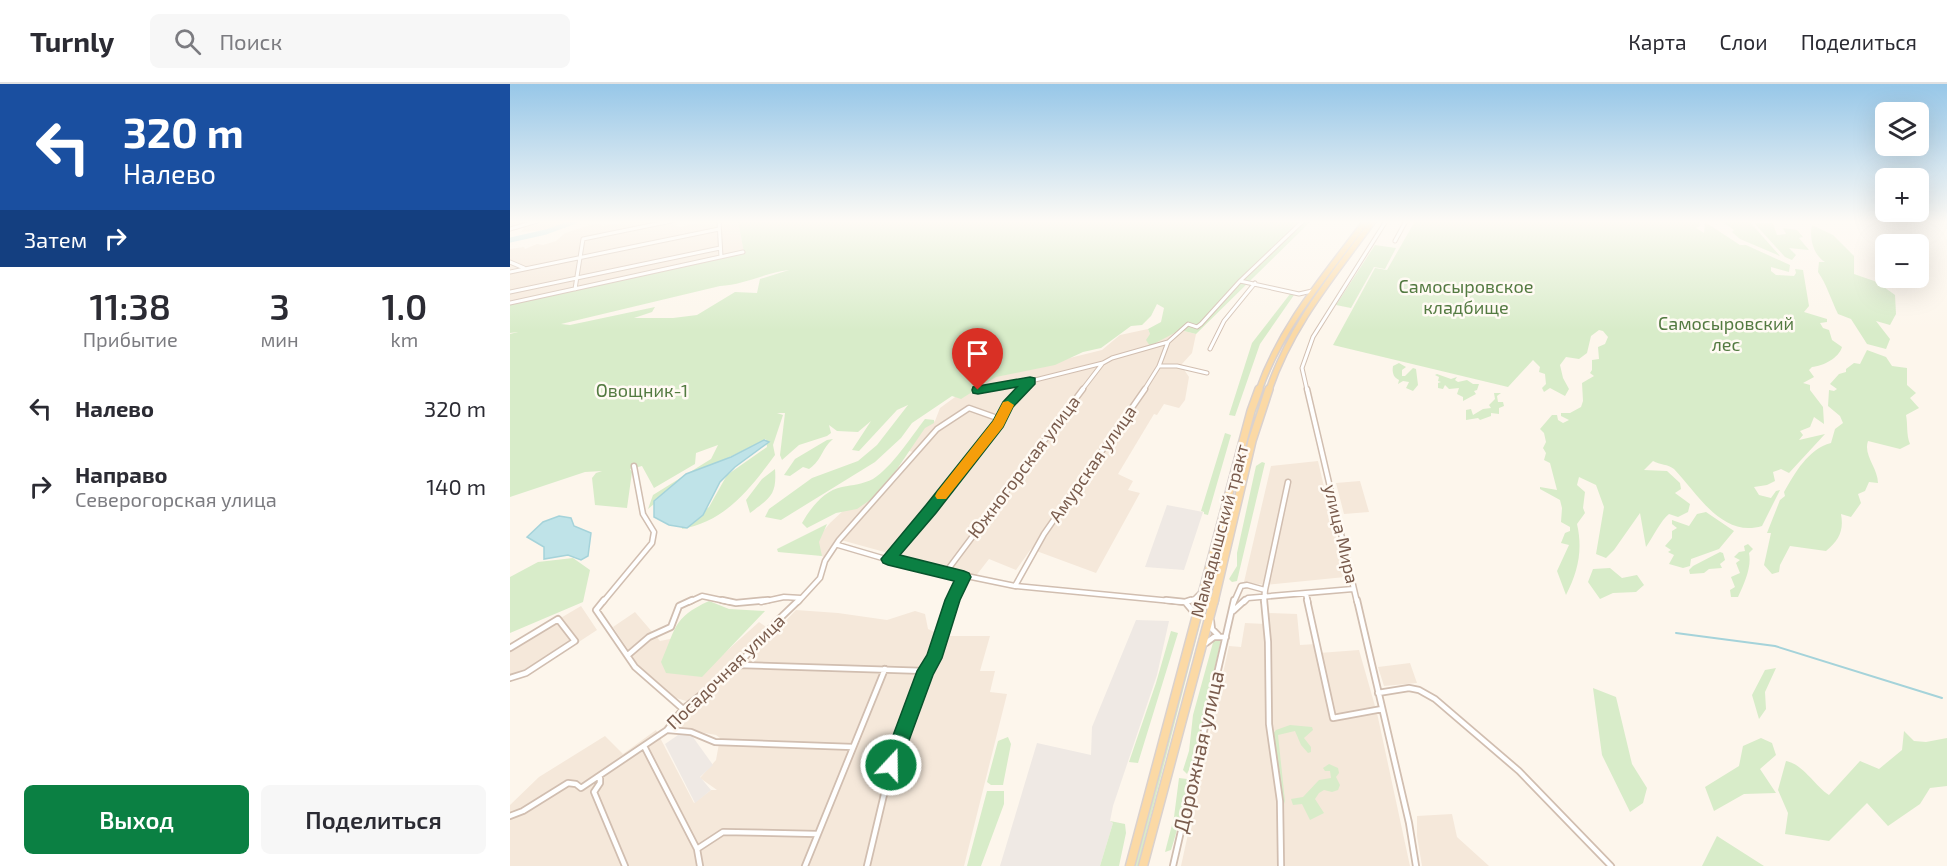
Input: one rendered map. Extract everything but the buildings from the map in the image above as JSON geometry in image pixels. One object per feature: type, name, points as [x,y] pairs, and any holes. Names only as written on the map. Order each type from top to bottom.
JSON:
[{"type":"main road","name":"Мамадышский тракт","points":[[1130,866],[1251,411],[1270,361],[1301,307],[1338,257]]},
{"type":"main road","name":"Мамадышский тракт","points":[[1143,866],[1211,612],[1252,441],[1278,363],[1296,327],[1346,257]]},
{"type":"street","points":[[510,292],[675,257]]},
{"type":"street","points":[[510,303],[719,257]]},
{"type":"street","points":[[978,390],[1030,381],[1103,363],[1112,357],[1168,342],[1188,324],[1197,327],[1265,257]]},
{"type":"street","name":"улица Мира","points":[[1363,257],[1304,356],[1302,377],[1409,823],[1416,866]]},
{"type":"street","points":[[510,272],[580,258],[575,289]]},
{"type":"street","points":[[510,262],[525,269]]},
{"type":"street","points":[[1240,281],[1299,294],[1307,294],[1315,288]]},
{"type":"street","points":[[1210,349],[1224,321],[1255,283]]},
{"type":"street","points":[[1299,294],[1303,297],[1301,307]]},
{"type":"street","name":"Амурская улица","points":[[1015,586],[1044,534],[1159,366],[1168,342]]},
{"type":"street","name":"Южногорская улица","points":[[946,572],[1103,363]]},
{"type":"street","points":[[1159,366],[1177,366],[1207,373]]},
{"type":"street","points":[[888,559],[931,509],[1000,419],[1008,405],[1030,381]]},
{"type":"street","name":"Посадочная улица","points":[[600,777],[667,730],[683,710],[738,665],[820,578],[825,561],[847,531],[938,429],[969,408],[1000,419]]},
{"type":"street","points":[[634,465],[643,514],[654,532],[652,543],[596,610],[635,667],[683,710]]},
{"type":"street","points":[[1281,866],[1282,828],[1269,724],[1268,642],[1263,600],[1288,482]]},
{"type":"street","points":[[838,545],[964,577],[1015,586],[1185,602],[1195,599],[1205,586]]},
{"type":"street","points":[[867,866],[891,765],[926,671],[934,658],[952,600],[964,577]]},
{"type":"street","name":"Дорожная улица","points":[[1173,866],[1237,591],[1241,586],[1247,585],[1265,590]]},
{"type":"street","points":[[1232,612],[1248,598],[1263,600],[1306,594],[1323,589],[1353,589]]},
{"type":"street","points":[[1306,594],[1333,718],[1382,709]]},
{"type":"street","points":[[628,655],[649,637],[671,627],[679,606],[702,596],[736,603],[759,602],[784,597],[801,598]]},
{"type":"street","points":[[1185,602],[1193,609],[1197,618]]},
{"type":"street","points":[[1211,612],[1212,629],[1219,636]]},
{"type":"street","points":[[510,648],[558,619],[575,641],[526,673],[510,678]]},
{"type":"street","points":[[1200,654],[1207,641],[1219,636],[1226,637]]},
{"type":"street","points":[[738,665],[926,671]]},
{"type":"street","points":[[805,866],[885,669]]},
{"type":"street","points":[[1378,693],[1406,688],[1419,690],[1435,699],[1485,738],[1536,786],[1611,866]]},
{"type":"street","points":[[667,730],[691,732],[716,741],[853,747]]},
{"type":"street","points":[[644,746],[697,849],[700,866]]},
{"type":"street","points":[[510,816],[523,811],[568,783],[576,784],[581,788],[600,777]]},
{"type":"street","points":[[600,777],[600,783],[594,792],[625,866]]},
{"type":"street","points":[[697,849],[723,832],[817,834]]},
{"type":"shaded area","points":[[510,257],[723,257],[510,304]]},
{"type":"shaded area","points":[[1148,329],[1150,334],[1180,330],[1196,334],[1192,353],[1181,365],[1189,377],[1185,400],[1179,408],[1164,404],[1157,415],[1154,414],[1118,474],[1133,481],[1128,490],[1140,493],[1096,573],[1031,549],[1016,570],[989,559],[975,577],[841,540],[824,557],[807,551],[830,523],[875,481],[893,484],[919,454],[906,450],[924,428],[935,421],[940,408],[977,381],[1102,350],[1120,335]]},
{"type":"shaded area","points":[[1318,461],[1345,577],[1265,585],[1244,582],[1271,466]]},
{"type":"shaded area","points":[[1360,481],[1369,512],[1344,514],[1336,483]]},
{"type":"shaded area","points":[[1167,505],[1203,512],[1184,570],[1145,567]]},
{"type":"shaded area","points":[[581,606],[597,630],[530,674],[510,680],[510,648]]},
{"type":"shaded area","points":[[796,610],[887,620],[915,611],[925,614],[928,629],[944,636],[990,636],[980,671],[995,671],[990,692],[1007,694],[964,866],[510,866],[510,805],[539,777],[605,736],[623,754],[656,730],[694,803],[711,790],[717,790],[700,778],[716,760],[720,738],[716,735],[677,728],[696,704],[746,663]]},
{"type":"shaded area","points":[[635,612],[660,641],[685,636],[701,674],[759,622],[769,629],[737,664],[689,702],[670,696],[641,669],[613,627]]},
{"type":"shaded area","points":[[1268,613],[1297,614],[1300,645],[1316,644],[1319,653],[1359,650],[1377,713],[1410,866],[1181,866],[1229,646],[1241,647],[1245,623],[1265,624]]},
{"type":"shaded area","points":[[1136,620],[1169,621],[1157,675],[1113,806],[1110,821],[1113,823],[1100,866],[1000,866],[1037,743],[1091,755],[1092,727]]},
{"type":"shaded area","points":[[1410,663],[1417,683],[1384,686],[1378,667]]},
{"type":"shaded area","points":[[681,733],[690,733],[713,765],[700,777],[711,790],[695,803],[665,744]]},
{"type":"shaded area","points":[[1452,814],[1457,837],[1489,866],[1422,866],[1417,836],[1417,816]]},
{"type":"green space","name":"Овощник-1","points":[[723,257],[1274,257],[1196,334],[1180,330],[1150,346],[1146,340],[1150,334],[1148,329],[1161,322],[1164,308],[1157,304],[1151,316],[1142,325],[1131,326],[1101,348],[1083,352],[1055,365],[996,377],[961,399],[952,396],[912,423],[901,438],[875,462],[781,520],[765,517],[769,509],[812,478],[858,461],[877,445],[908,405],[897,410],[859,451],[852,450],[871,421],[858,432],[837,431],[829,425],[831,433],[827,436],[799,445],[782,460],[780,455],[785,413],[777,413],[783,415],[773,445],[775,455],[756,480],[735,502],[711,519],[681,529],[709,507],[727,475],[767,447],[766,439],[683,480],[648,509],[653,495],[711,459],[718,445],[696,453],[695,464],[654,488],[642,466],[630,469],[632,472],[627,508],[595,505],[592,478],[596,473],[602,471],[585,472],[510,497],[510,334],[518,332],[510,333],[510,304]],"holes":[[[789,270],[760,279],[757,293],[735,292],[697,315],[673,318],[634,318],[652,312],[655,307],[570,325],[561,324]]]},
{"type":"green space","points":[[1342,257],[1344,257],[1314,297]]},
{"type":"green space","points":[[1367,257],[1391,257],[1385,269],[1374,267],[1351,308],[1336,305]]},
{"type":"green space","points":[[1394,257],[1773,257],[1790,265],[1789,272],[1771,267],[1771,271],[1776,275],[1794,276],[1795,269],[1803,270],[1809,306],[1804,312],[1827,319],[1827,322],[1820,323],[1823,328],[1829,330],[1832,340],[1842,347],[1838,355],[1830,361],[1812,367],[1809,370],[1814,377],[1803,383],[1810,385],[1810,390],[1823,407],[1824,424],[1814,417],[1810,427],[1800,431],[1803,435],[1799,440],[1825,434],[1789,473],[1781,469],[1773,472],[1775,481],[1754,487],[1759,495],[1771,498],[1776,491],[1780,490],[1762,526],[1748,528],[1735,526],[1723,520],[1702,501],[1674,469],[1653,461],[1644,470],[1667,471],[1680,483],[1681,489],[1675,493],[1690,504],[1688,512],[1678,517],[1669,514],[1646,547],[1640,513],[1606,558],[1596,554],[1604,507],[1596,485],[1579,477],[1577,485],[1585,492],[1583,508],[1585,513],[1577,524],[1580,543],[1578,561],[1574,578],[1566,595],[1557,571],[1569,545],[1561,543],[1565,533],[1570,531],[1570,527],[1561,522],[1560,500],[1540,489],[1540,487],[1557,490],[1550,463],[1544,460],[1546,453],[1543,448],[1546,442],[1544,433],[1540,429],[1552,415],[1557,415],[1558,420],[1563,423],[1569,420],[1561,416],[1561,413],[1570,413],[1581,407],[1582,383],[1594,376],[1590,373],[1592,360],[1599,359],[1598,347],[1605,344],[1608,337],[1599,330],[1591,336],[1587,353],[1579,359],[1566,357],[1560,365],[1569,389],[1565,396],[1550,388],[1544,392],[1542,388],[1546,384],[1545,374],[1539,372],[1540,367],[1533,360],[1508,387],[1333,345],[1375,268],[1387,270]]},
{"type":"green space","points":[[1819,257],[1854,257],[1854,274],[1875,281],[1875,288],[1885,288],[1895,295],[1896,314],[1890,325],[1876,321],[1890,339],[1886,349],[1867,344],[1851,319],[1838,314],[1818,272],[1819,262],[1825,262]]},
{"type":"green space","points":[[1290,294],[1294,295],[1260,344],[1235,416],[1229,415],[1252,343]]},
{"type":"green space","points":[[1867,350],[1886,357],[1892,366],[1907,368],[1907,385],[1916,393],[1910,398],[1919,408],[1906,415],[1910,444],[1900,449],[1868,441],[1867,451],[1878,483],[1869,482],[1865,491],[1858,494],[1861,503],[1851,517],[1841,514],[1840,535],[1826,551],[1790,546],[1780,565],[1779,572],[1772,574],[1764,565],[1771,533],[1767,533],[1780,500],[1785,496],[1784,492],[1803,463],[1823,446],[1831,443],[1835,429],[1843,423],[1840,416],[1828,406],[1829,390],[1837,389],[1830,384],[1854,363],[1860,364]]},
{"type":"green space","points":[[1274,362],[1242,461],[1138,866],[1135,866],[1241,461],[1265,381]]},
{"type":"green space","points":[[1399,363],[1406,367],[1402,370],[1402,376],[1413,368],[1416,369],[1418,385],[1413,391],[1406,388],[1409,382],[1403,381],[1398,384],[1399,380],[1394,376],[1393,366]]},
{"type":"green space","points":[[1435,375],[1451,379],[1457,377],[1455,380],[1458,382],[1467,380],[1473,384],[1479,384],[1477,390],[1474,391],[1476,394],[1463,401],[1463,397],[1457,394],[1459,388],[1449,389],[1445,385],[1443,389],[1438,388],[1438,383],[1441,382]]},
{"type":"green space","points":[[1494,393],[1501,393],[1497,396],[1498,402],[1503,402],[1504,406],[1499,408],[1499,414],[1491,413],[1491,416],[1480,420],[1478,418],[1466,420],[1466,410],[1471,409],[1473,415],[1483,409],[1491,408],[1489,405],[1495,399]]},
{"type":"green space","points":[[925,419],[934,420],[934,423],[925,428],[895,472],[870,500],[857,509],[836,513],[807,528],[802,523],[813,506],[829,492],[865,482],[880,474]]},
{"type":"green space","points":[[1225,433],[1231,435],[1208,515],[1201,511]]},
{"type":"green space","points":[[833,439],[817,462],[809,469],[803,467],[790,476],[784,475],[795,459],[827,440]]},
{"type":"green space","points":[[1262,462],[1265,463],[1237,581],[1232,582],[1229,579],[1237,566],[1237,553],[1256,466]]},
{"type":"green space","points":[[775,469],[775,485],[771,495],[750,513],[746,500],[762,479]]},
{"type":"green space","points":[[1706,512],[1734,531],[1719,549],[1691,559],[1690,566],[1683,568],[1669,564],[1674,555],[1668,552],[1671,550],[1665,546],[1672,538],[1672,531],[1677,528],[1672,524],[1672,520],[1689,526],[1697,514]]},
{"type":"green space","points":[[827,524],[819,542],[822,556],[778,552],[777,549]]},
{"type":"green space","points":[[1748,544],[1753,549],[1749,553],[1747,575],[1738,597],[1731,597],[1730,590],[1735,587],[1731,577],[1740,573],[1736,563],[1740,560],[1734,557],[1739,552],[1745,551],[1744,546]]},
{"type":"green space","points":[[1720,552],[1723,553],[1725,560],[1720,564],[1722,568],[1690,574],[1689,570],[1693,566]]},
{"type":"green space","points":[[573,558],[590,570],[583,602],[510,633],[510,577],[538,562]]},
{"type":"green space","points":[[1610,568],[1622,578],[1637,575],[1644,585],[1636,592],[1613,593],[1600,599],[1588,582],[1593,569]]},
{"type":"green space","points":[[709,601],[729,609],[765,611],[702,677],[666,673],[661,662],[677,625],[688,613]]},
{"type":"green space","points":[[1171,631],[1178,633],[1138,763],[1129,762],[1156,683]]},
{"type":"green space","points":[[1214,639],[1221,640],[1195,757],[1187,774],[1183,770],[1189,751],[1193,715]]},
{"type":"green space","points":[[1776,668],[1765,692],[1766,709],[1759,719],[1752,695],[1765,670]]},
{"type":"green space","points":[[1593,688],[1616,697],[1632,764],[1647,788],[1643,803],[1630,812],[1602,755]]},
{"type":"green space","points":[[1290,725],[1312,727],[1313,730],[1304,738],[1311,747],[1311,752],[1308,753],[1301,745],[1295,731],[1278,735],[1285,801],[1283,807],[1272,735],[1276,730]]},
{"type":"green space","points":[[1904,731],[1914,741],[1926,742],[1947,738],[1947,786],[1930,788],[1920,804],[1888,826],[1867,803],[1829,841],[1785,834],[1788,813],[1778,790],[1786,761],[1798,766],[1829,795],[1860,761],[1879,769],[1902,750]]},
{"type":"green space","points":[[1008,737],[1011,744],[1003,785],[991,785],[987,782],[998,741]]},
{"type":"green space","points":[[1761,738],[1772,743],[1776,755],[1760,769],[1776,793],[1744,794],[1714,811],[1705,787],[1739,766],[1743,746]]},
{"type":"green space","points":[[1329,764],[1338,768],[1339,773],[1336,777],[1340,785],[1338,790],[1332,792],[1324,790],[1319,793],[1315,799],[1324,813],[1310,820],[1302,804],[1293,805],[1291,799],[1303,797],[1319,780],[1331,778],[1330,771],[1325,771],[1323,768]]},
{"type":"green space","points":[[1179,778],[1187,779],[1186,791],[1171,850],[1165,852],[1174,817]]},
{"type":"green space","points":[[987,791],[1004,791],[1004,804],[981,866],[967,866]]},
{"type":"green space","points":[[1110,821],[1125,824],[1126,833],[1119,866],[1100,866],[1113,823]]},
{"type":"green space","points":[[1717,836],[1764,866],[1702,866]]},
{"type":"water","points":[[764,440],[769,442],[735,467],[720,482],[703,515],[687,528],[669,525],[654,517],[654,501],[686,474],[731,457]]},
{"type":"water","points":[[559,516],[571,518],[574,526],[591,533],[588,556],[581,560],[568,555],[544,559],[544,547],[527,537],[543,522]]},
{"type":"waterway","points":[[1676,633],[1775,646],[1942,698]]},
{"type":"slow traffic","points":[[941,496],[998,424],[1008,405]]},
{"type":"route","points":[[891,765],[926,671],[934,658],[952,600],[964,577],[888,559],[931,509],[998,424],[1008,405],[1030,381],[978,390]]},
{"type":"park label","name":"Самосыровское кладбище","points":[[1466,297]]},
{"type":"park label","name":"Самосыровский лес","points":[[1726,334]]}]
